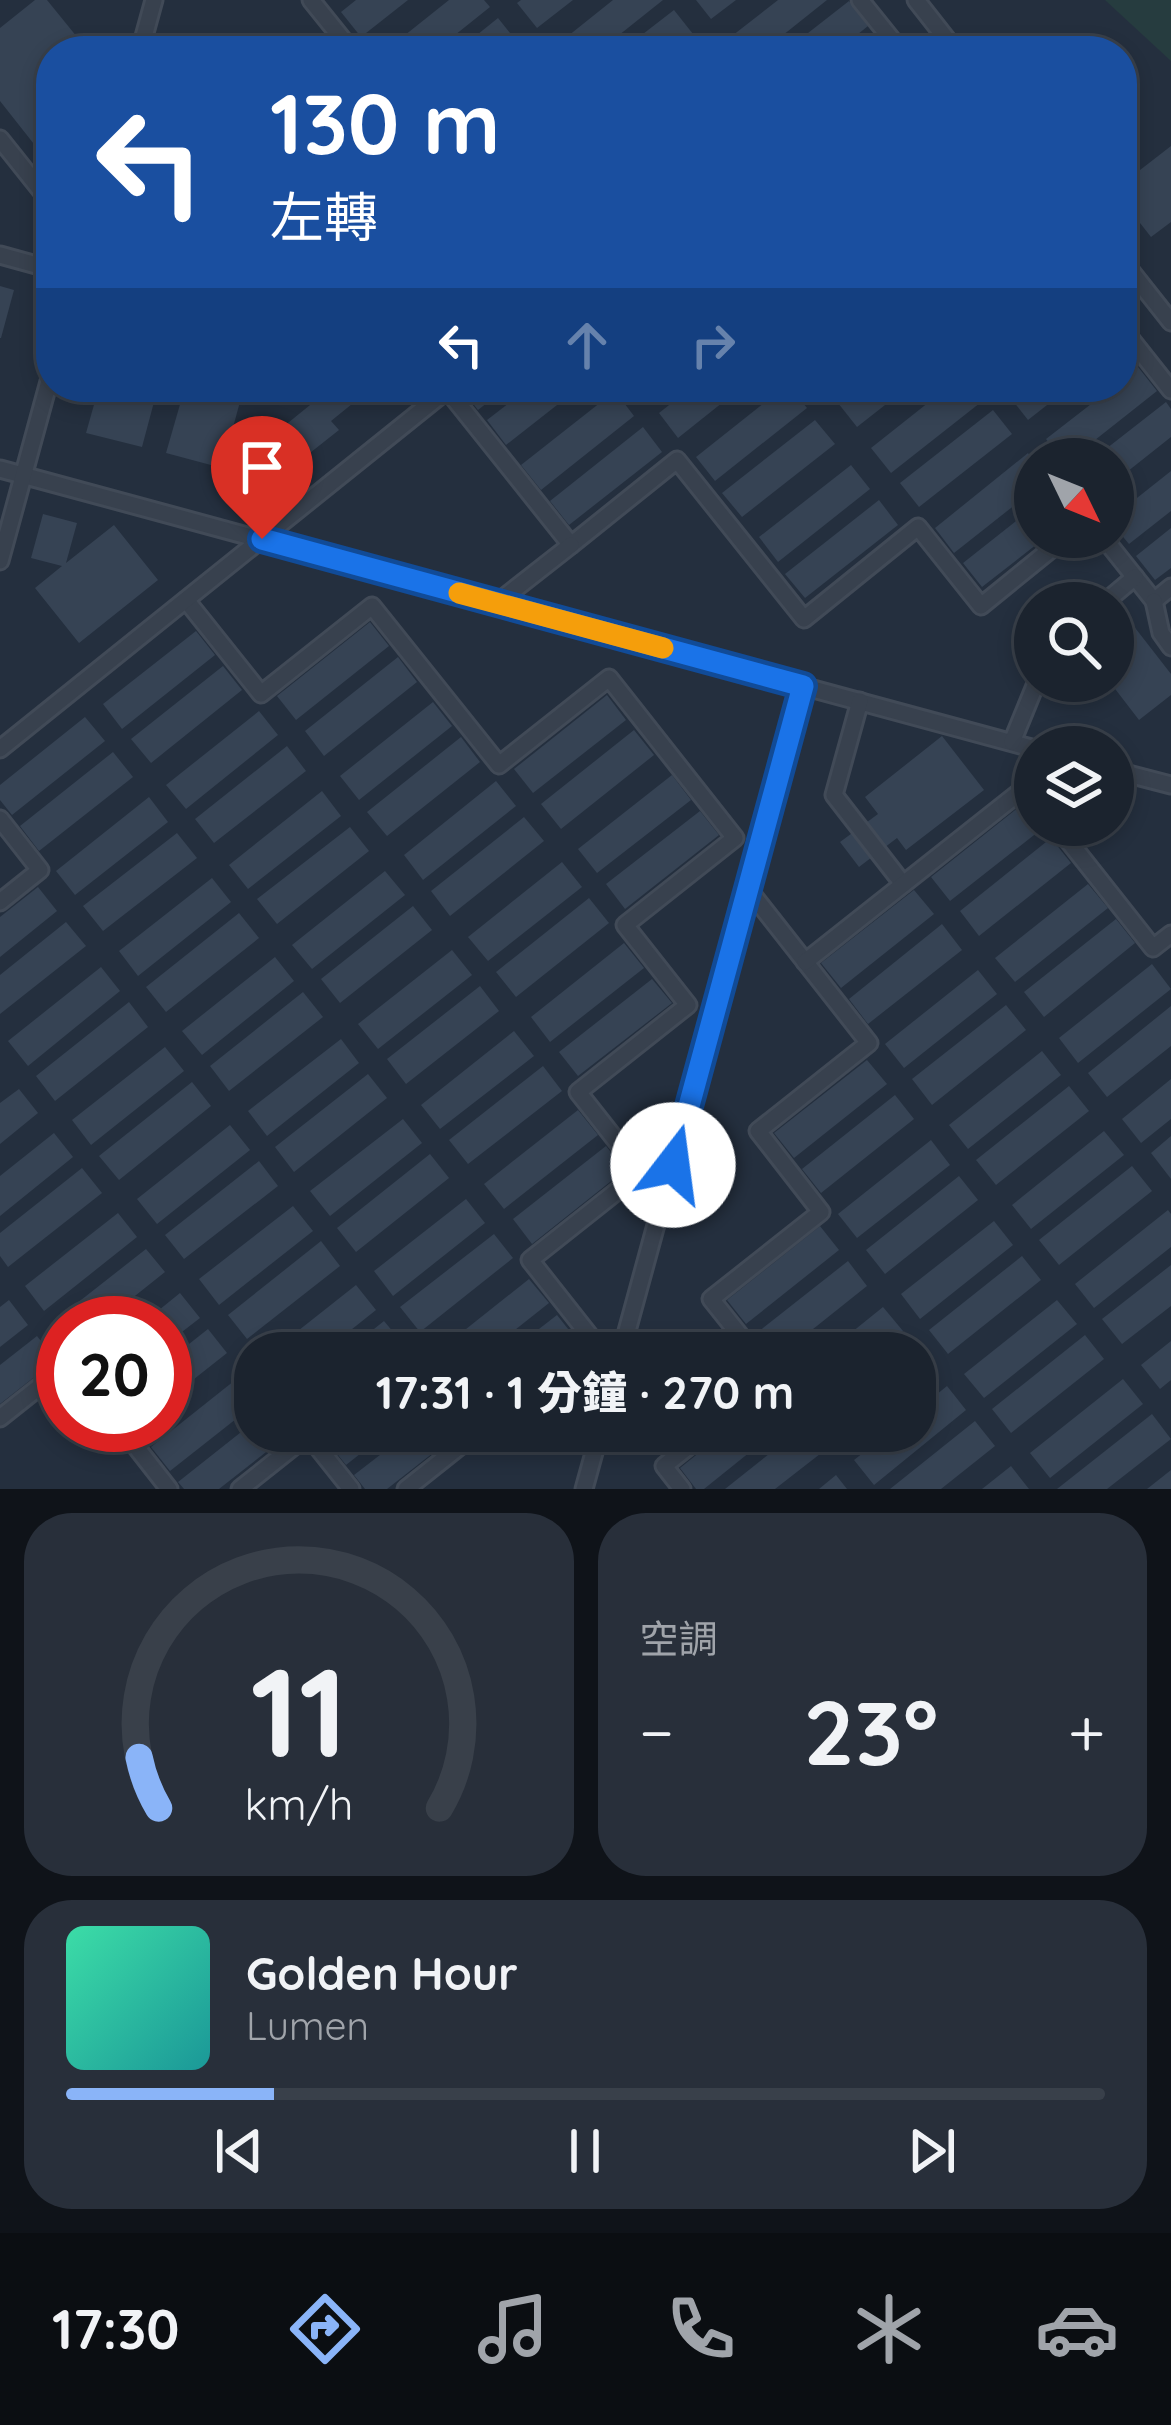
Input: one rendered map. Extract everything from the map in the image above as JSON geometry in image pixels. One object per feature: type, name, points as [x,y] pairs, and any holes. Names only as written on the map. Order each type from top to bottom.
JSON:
[{"type":"lane","points":[[144,36],[154,0]]},
{"type":"lane","points":[[311,0],[340,36]]},
{"type":"lane","points":[[860,0],[889,36]]},
{"type":"lane","points":[[916,0],[944,36]]},
{"type":"lane","points":[[0,139],[36,184]]},
{"type":"lane","points":[[0,255],[36,264]]},
{"type":"lane","points":[[1137,279],[1171,322]]},
{"type":"lane","points":[[1137,347],[1171,390]]},
{"type":"lane","points":[[0,560],[43,402]]},
{"type":"lane","points":[[4,741],[430,402]]},
{"type":"lane","points":[[456,402],[571,545]]},
{"type":"lane","points":[[497,603],[677,460],[804,619],[918,527],[981,606],[1040,558]]},
{"type":"lane","points":[[0,469],[1012,742],[1028,702]]},
{"type":"lane","points":[[1120,558],[1154,601],[1161,633],[1171,646]]},
{"type":"lane","points":[[1129,582],[1135,577]]},
{"type":"lane","points":[[1154,601],[1171,587]]},
{"type":"lane","points":[[186,600],[261,694],[372,606],[499,766],[609,678],[735,838],[760,843]]},
{"type":"lane","points":[[627,1332],[803,686]]},
{"type":"lane","points":[[860,701],[834,795],[903,884]]},
{"type":"lane","points":[[1134,775],[1171,785]]},
{"type":"lane","points":[[805,962],[1014,796]]},
{"type":"lane","points":[[0,820],[40,870],[0,902]]},
{"type":"lane","points":[[587,1332],[530,1260],[641,1172],[578,1092],[688,1005],[625,925],[735,838]]},
{"type":"lane","points":[[1073,846],[1153,948],[1171,934]]},
{"type":"lane","points":[[737,1332],[711,1299],[821,1212],[758,1131],[869,1042],[748,889]]},
{"type":"lane","points":[[0,1418],[36,1389]]},
{"type":"lane","points":[[240,1489],[308,1435],[350,1489]]},
{"type":"lane","points":[[141,1452],[170,1489]]},
{"type":"lane","points":[[406,1489],[452,1452]]},
{"type":"lane","points":[[584,1489],[594,1452]]},
{"type":"lane","points":[[682,1452],[664,1466],[682,1489]]},
{"type":"green space","points":[[1105,0],[1171,0],[1171,61]]},
{"type":"building","points":[[35,0],[47,0],[76,36],[36,36],[36,147],[0,101],[0,28]]},
{"type":"building","points":[[356,0],[408,0],[362,36],[341,12]]},
{"type":"building","points":[[449,0],[484,0],[490,7],[454,36],[404,36]]},
{"type":"building","points":[[573,0],[537,28],[517,3]]},
{"type":"building","points":[[613,0],[663,0],[618,36],[568,36]]},
{"type":"building","points":[[696,0],[736,0],[711,19]]},
{"type":"building","points":[[778,0],[827,0],[782,36],[732,36]]},
{"type":"building","points":[[849,1],[868,26],[856,36],[804,36]]},
{"type":"building","points":[[674,10],[693,34],[691,36],[640,36]]},
{"type":"building","points":[[498,18],[512,36],[476,36]]},
{"type":"building","points":[[1171,146],[1171,222],[1151,237],[1137,219],[1137,172]]},
{"type":"building","points":[[0,286],[14,290],[1,338],[0,338]]},
{"type":"building","points":[[1138,367],[1157,391],[1098,438],[1047,438],[1094,402],[1137,402]]},
{"type":"building","points":[[95,402],[154,402],[142,447],[86,433]]},
{"type":"building","points":[[181,402],[240,402],[222,468],[166,453]]},
{"type":"building","points":[[314,402],[354,402],[331,421],[339,430],[301,460],[278,431]]},
{"type":"building","points":[[510,402],[561,402],[506,445],[487,420]]},
{"type":"building","points":[[601,402],[623,402],[634,416],[541,490],[521,465]]},
{"type":"building","points":[[673,402],[723,402],[678,438],[659,413]]},
{"type":"building","points":[[765,402],[802,402],[807,408],[715,481],[696,457]]},
{"type":"building","points":[[839,402],[889,402],[857,427]]},
{"type":"building","points":[[929,402],[981,402],[891,473],[871,448]]},
{"type":"building","points":[[1014,402],[1051,402],[1028,420]]},
{"type":"building","points":[[1166,402],[1171,409],[1171,437],[1134,466],[1134,438],[1120,438]]},
{"type":"building","points":[[993,410],[1012,434],[919,507],[900,483]]},
{"type":"building","points":[[815,420],[835,444],[742,517],[722,493]]},
{"type":"building","points":[[643,427],[662,452],[569,525],[550,501]]},
{"type":"building","points":[[1014,464],[1014,506],[954,553],[935,528]]},
{"type":"building","points":[[851,465],[870,489],[778,562],[759,537]]},
{"type":"building","points":[[1171,471],[1171,511],[1134,540],[1134,500]]},
{"type":"building","points":[[879,500],[898,525],[805,598],[785,574]]},
{"type":"building","points":[[43,514],[77,523],[66,563],[114,525],[158,580],[79,643],[35,588],[62,566],[31,558]]},
{"type":"building","points":[[1014,523],[1014,558],[1019,558],[982,587],[963,563]]},
{"type":"building","points":[[1171,528],[1171,568],[1155,580],[1136,556]]},
{"type":"building","points":[[370,622],[389,646],[296,720],[277,696]]},
{"type":"building","points":[[1134,626],[1171,674],[1171,695],[1139,720],[1125,702],[1134,702]]},
{"type":"building","points":[[196,631],[215,655],[122,729],[103,704]]},
{"type":"building","points":[[398,657],[417,682],[324,756],[305,731]]},
{"type":"building","points":[[223,666],[242,690],[151,763],[131,739]]},
{"type":"building","points":[[607,695],[626,720],[533,793],[514,769]]},
{"type":"building","points":[[433,702],[452,726],[359,800],[340,776]]},
{"type":"building","points":[[259,711],[278,735],[186,809],[166,785]]},
{"type":"building","points":[[85,717],[105,741],[12,815],[0,800],[0,785]]},
{"type":"building","points":[[634,730],[654,755],[561,829],[541,804]]},
{"type":"building","points":[[942,736],[984,790],[906,850],[897,838],[859,867],[840,842],[878,814],[865,797]]},
{"type":"building","points":[[461,737],[480,762],[387,836],[367,812]]},
{"type":"building","points":[[287,746],[306,771],[214,843],[195,819]]},
{"type":"building","points":[[113,752],[133,777],[39,851],[20,826]]},
{"type":"building","points":[[672,775],[691,800],[597,873],[578,849]]},
{"type":"building","points":[[496,781],[516,806],[423,880],[404,855]]},
{"type":"building","points":[[322,791],[341,816],[248,889],[229,865]]},
{"type":"building","points":[[149,797],[168,822],[75,895],[56,871]]},
{"type":"building","points":[[700,811],[719,835],[625,909],[606,884]]},
{"type":"building","points":[[1014,811],[1014,846],[1020,846],[950,901],[931,877]]},
{"type":"building","points":[[524,817],[544,841],[450,916],[431,891]]},
{"type":"building","points":[[350,827],[369,851],[277,924],[257,899]]},
{"type":"building","points":[[177,833],[197,858],[103,931],[83,906]]},
{"type":"building","points":[[1041,846],[1057,846],[1071,863],[979,936],[960,911]]},
{"type":"building","points":[[562,862],[582,887],[488,961],[468,937]]},
{"type":"building","points":[[385,871],[405,895],[312,969],[292,945]]},
{"type":"building","points":[[212,878],[231,902],[138,976],[119,951]]},
{"type":"building","points":[[1088,884],[1108,908],[1015,982],[995,958]]},
{"type":"building","points":[[38,887],[57,911],[0,957],[0,917]]},
{"type":"building","points":[[914,890],[934,914],[841,988],[821,963]]},
{"type":"building","points":[[589,898],[609,923],[516,997],[496,972]]},
{"type":"building","points":[[413,906],[432,930],[340,1003],[321,979]]},
{"type":"building","points":[[239,913],[259,938],[166,1012],[146,987]]},
{"type":"building","points":[[1116,919],[1135,943],[1044,1017],[1024,992]]},
{"type":"building","points":[[66,922],[86,946],[0,1014],[0,975]]},
{"type":"building","points":[[942,924],[962,950],[868,1024],[849,999]]},
{"type":"building","points":[[624,943],[644,968],[550,1042],[531,1017]]},
{"type":"building","points":[[452,950],[472,975],[378,1049],[358,1024]]},
{"type":"building","points":[[275,957],[294,981],[202,1055],[182,1031]]},
{"type":"building","points":[[1152,964],[1171,989],[1078,1063],[1059,1038]]},
{"type":"building","points":[[101,967],[120,991],[28,1066],[8,1041]]},
{"type":"building","points":[[978,970],[997,994],[904,1068],[885,1044]]},
{"type":"building","points":[[652,979],[672,1003],[578,1076],[559,1052]]},
{"type":"building","points":[[480,986],[499,1011],[406,1084],[387,1059]]},
{"type":"building","points":[[303,992],[323,1017],[229,1091],[210,1066]]},
{"type":"building","points":[[129,1002],[148,1027],[55,1101],[36,1076]]},
{"type":"building","points":[[1006,1005],[1026,1030],[932,1105],[912,1079]]},
{"type":"building","points":[[1171,1006],[1171,1046],[1107,1097],[1088,1073]]},
{"type":"building","points":[[514,1031],[534,1056],[440,1129],[421,1105]]},
{"type":"building","points":[[341,1039],[359,1063],[267,1136],[248,1111]]},
{"type":"building","points":[[165,1047],[184,1071],[91,1145],[72,1120]]},
{"type":"building","points":[[1042,1051],[1061,1075],[968,1149],[949,1125]]},
{"type":"building","points":[[867,1060],[887,1084],[794,1158],[774,1133]]},
{"type":"building","points":[[543,1066],[562,1091],[468,1164],[449,1140]]},
{"type":"building","points":[[368,1074],[387,1098],[294,1172],[275,1147]]},
{"type":"building","points":[[1171,1079],[1171,1119],[1141,1143],[1122,1119]]},
{"type":"building","points":[[192,1082],[211,1106],[119,1180],[99,1156]]},
{"type":"building","points":[[1069,1086],[1089,1111],[996,1185],[976,1160]]},
{"type":"building","points":[[19,1089],[38,1113],[0,1144],[0,1103]]},
{"type":"building","points":[[895,1095],[914,1119],[821,1193],[802,1169]]},
{"type":"building","points":[[578,1110],[598,1135],[504,1209],[484,1184]]},
{"type":"building","points":[[403,1119],[422,1143],[330,1216],[310,1191]]},
{"type":"building","points":[[230,1125],[250,1150],[157,1224],[137,1199]]},
{"type":"building","points":[[1104,1131],[1124,1155],[1031,1229],[1012,1205]]},
{"type":"building","points":[[54,1133],[73,1157],[0,1216],[0,1176]]},
{"type":"building","points":[[1171,1136],[1171,1179],[1151,1153]]},
{"type":"building","points":[[931,1140],[950,1165],[857,1238],[838,1214]]},
{"type":"building","points":[[606,1146],[625,1170],[532,1244],[513,1219]]},
{"type":"building","points":[[430,1154],[449,1178],[356,1252],[337,1228]]},
{"type":"building","points":[[259,1161],[278,1186],[184,1259],[165,1235]]},
{"type":"building","points":[[1132,1166],[1152,1191],[1059,1265],[1039,1240]]},
{"type":"building","points":[[82,1168],[102,1193],[8,1267],[0,1256],[0,1233]]},
{"type":"building","points":[[959,1176],[978,1200],[885,1274],[866,1250]]},
{"type":"building","points":[[466,1199],[485,1223],[393,1296],[374,1271]]},
{"type":"building","points":[[293,1206],[313,1231],[219,1305],[199,1279]]},
{"type":"building","points":[[1168,1210],[1171,1247],[1094,1308],[1075,1284]]},
{"type":"building","points":[[118,1213],[137,1237],[63,1296],[36,1296],[36,1300],[25,1286]]},
{"type":"building","points":[[994,1221],[1013,1245],[920,1319],[901,1294]]},
{"type":"building","points":[[820,1226],[839,1250],[746,1324],[727,1300]]},
{"type":"building","points":[[494,1234],[513,1258],[420,1332],[400,1307]]},
{"type":"building","points":[[321,1241],[340,1266],[256,1332],[241,1332],[228,1315]]},
{"type":"building","points":[[146,1249],[165,1272],[135,1296],[86,1296]]},
{"type":"building","points":[[1022,1256],[1041,1280],[948,1354],[936,1332],[929,1330]]},
{"type":"building","points":[[848,1261],[867,1286],[809,1332],[758,1332]]},
{"type":"building","points":[[1171,1265],[1171,1306],[1122,1344],[1102,1319]]},
{"type":"building","points":[[529,1279],[549,1303],[512,1332],[462,1332]]},
{"type":"building","points":[[356,1285],[376,1310],[348,1332],[297,1332]]},
{"type":"building","points":[[9,1300],[28,1325],[0,1347],[0,1307]]},
{"type":"building","points":[[1057,1300],[1077,1324],[984,1398],[964,1374]]},
{"type":"building","points":[[883,1307],[903,1331],[902,1332],[852,1332]]},
{"type":"building","points":[[557,1315],[570,1332],[535,1332]]},
{"type":"building","points":[[384,1321],[393,1332],[370,1332]]},
{"type":"building","points":[[208,1329],[227,1353],[192,1381],[192,1342]]},
{"type":"building","points":[[1085,1335],[1104,1359],[1011,1433],[992,1409]]},
{"type":"building","points":[[36,1337],[36,1376],[0,1404],[0,1365]]},
{"type":"building","points":[[1171,1341],[1171,1380],[1160,1389],[1141,1365]]},
{"type":"building","points":[[1123,1379],[1143,1404],[1050,1478],[1030,1453]]},
{"type":"building","points":[[234,1381],[234,1421],[170,1471],[155,1452],[192,1452],[192,1414]]},
{"type":"building","points":[[947,1386],[966,1410],[936,1434],[936,1395]]},
{"type":"building","points":[[1152,1414],[1171,1439],[1107,1489],[1057,1489]]},
{"type":"building","points":[[975,1421],[995,1446],[941,1489],[890,1489]]},
{"type":"building","points":[[234,1438],[234,1452],[266,1452],[219,1489],[184,1489],[178,1482]]},
{"type":"building","points":[[336,1452],[362,1452],[346,1465]]},
{"type":"building","points":[[384,1452],[434,1452],[387,1489],[365,1489],[354,1475]]},
{"type":"building","points":[[700,1452],[750,1452],[704,1489],[696,1489],[680,1468]]},
{"type":"building","points":[[772,1452],[820,1454],[775,1489],[725,1489]]},
{"type":"building","points":[[864,1452],[914,1452],[874,1485],[854,1460]]},
{"type":"building","points":[[1011,1466],[1029,1489],[982,1489]]},
{"type":"building","points":[[1171,1470],[1171,1489],[1147,1489]]},
{"type":"building","points":[[836,1475],[847,1489],[819,1489]]},
{"type":"slow traffic","points":[[459,593],[663,648]]},
{"type":"route","points":[[262,539],[803,686],[673,1165]]}]
